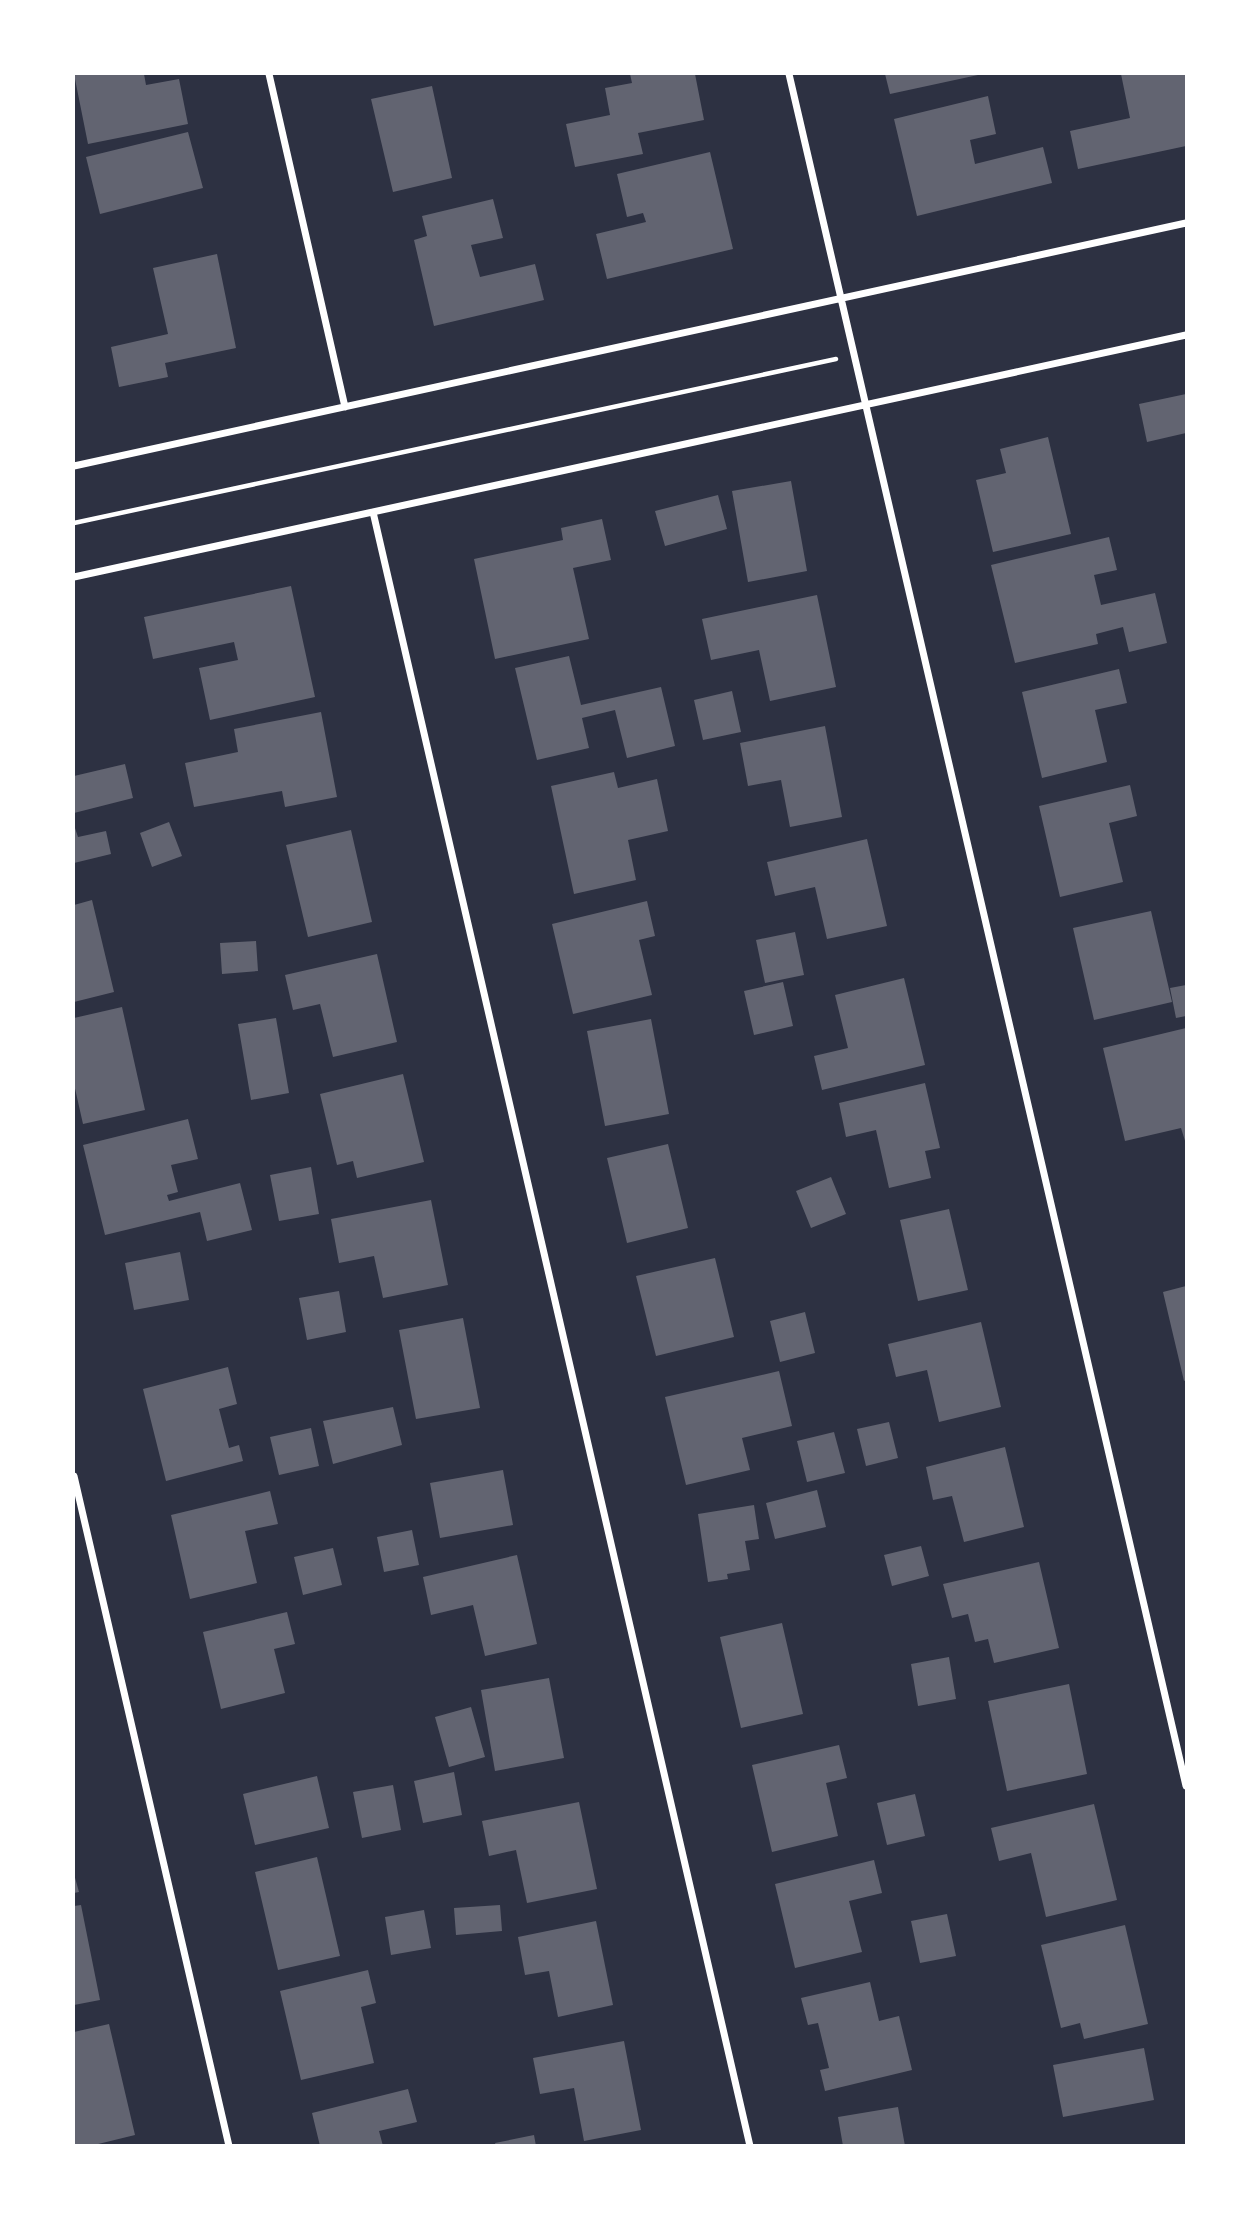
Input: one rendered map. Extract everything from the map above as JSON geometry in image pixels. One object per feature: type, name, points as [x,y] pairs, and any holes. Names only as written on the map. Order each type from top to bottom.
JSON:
[{"type":"street","points":[[269,74],[345,407]]},
{"type":"street","points":[[789,74],[1186,1786]]},
{"type":"street","points":[[74,466],[1186,223]]},
{"type":"street","points":[[74,577],[1186,335]]},
{"type":"street","points":[[373,512],[750,2146]]},
{"type":"street","points":[[74,1476],[229,2146]]},
{"type":"path","points":[[74,523],[855,355]]},
{"type":"building","points":[[74,74],[144,74],[146,85],[179,79],[188,124],[88,144]]},
{"type":"building","points":[[630,74],[695,74],[704,120],[638,133],[643,154],[575,167],[566,124],[610,115],[605,88],[632,83]]},
{"type":"building","points":[[885,74],[978,74],[978,75],[890,94]]},
{"type":"building","points":[[1121,74],[1186,74],[1186,146],[1078,169],[1070,131],[1130,118]]},
{"type":"building","points":[[432,86],[452,178],[393,192],[371,99]]},
{"type":"building","points":[[988,96],[996,134],[970,140],[975,164],[1043,147],[1052,183],[917,216],[894,119]]},
{"type":"building","points":[[188,132],[203,188],[100,214],[86,157]]},
{"type":"building","points":[[710,152],[733,249],[607,279],[596,234],[646,222],[643,213],[627,217],[617,174]]},
{"type":"building","points":[[493,199],[503,238],[471,245],[480,277],[535,264],[544,300],[434,326],[414,240],[427,236],[422,216]]},
{"type":"building","points":[[217,254],[236,348],[165,363],[168,377],[119,387],[111,347],[168,334],[153,268]]},
{"type":"building","points":[[1186,394],[1186,433],[1147,442],[1139,404]]},
{"type":"building","points":[[1048,437],[1071,534],[993,552],[976,480],[1006,473],[1000,449]]},
{"type":"building","points":[[791,481],[807,571],[748,582],[732,491]]},
{"type":"building","points":[[718,495],[727,529],[665,546],[655,511]]},
{"type":"building","points":[[602,519],[611,560],[573,568],[589,639],[495,659],[474,559],[563,540],[561,528]]},
{"type":"building","points":[[1109,537],[1117,570],[1094,575],[1101,605],[1155,593],[1167,643],[1129,652],[1123,627],[1096,634],[1098,644],[1015,663],[991,565]]},
{"type":"building","points":[[291,586],[315,697],[210,720],[199,668],[238,660],[234,642],[153,659],[144,617]]},
{"type":"building","points":[[817,595],[836,687],[770,701],[759,650],[711,660],[702,619]]},
{"type":"building","points":[[569,656],[581,705],[661,687],[675,746],[627,758],[615,710],[582,718],[589,748],[537,760],[515,668]]},
{"type":"building","points":[[1119,669],[1127,703],[1095,710],[1107,762],[1042,778],[1022,692]]},
{"type":"building","points":[[732,691],[741,732],[703,740],[694,700]]},
{"type":"building","points":[[321,712],[337,797],[285,807],[282,791],[194,807],[185,763],[238,752],[234,729]]},
{"type":"building","points":[[825,726],[842,817],[790,827],[781,780],[748,786],[740,743]]},
{"type":"building","points":[[125,764],[133,798],[74,813],[74,776]]},
{"type":"building","points":[[614,772],[618,788],[657,779],[668,831],[628,840],[636,880],[574,894],[551,786]]},
{"type":"building","points":[[1130,785],[1137,816],[1109,823],[1123,882],[1060,897],[1039,806]]},
{"type":"building","points":[[169,822],[182,856],[152,867],[140,833]]},
{"type":"building","points":[[74,825],[78,837],[106,831],[111,854],[74,863]]},
{"type":"building","points":[[351,830],[372,922],[308,937],[286,845]]},
{"type":"building","points":[[867,839],[887,926],[827,939],[815,887],[775,896],[767,862]]},
{"type":"building","points":[[92,900],[114,992],[74,1002],[74,905]]},
{"type":"building","points":[[647,901],[655,936],[639,940],[652,995],[573,1014],[552,924]]},
{"type":"building","points":[[1151,911],[1172,1002],[1094,1020],[1073,928]]},
{"type":"building","points":[[795,932],[804,975],[765,983],[756,940]]},
{"type":"building","points":[[256,941],[258,971],[222,974],[220,943]]},
{"type":"building","points":[[377,954],[397,1042],[333,1057],[320,1004],[293,1010],[285,975]]},
{"type":"building","points":[[904,978],[925,1065],[822,1090],[814,1056],[848,1048],[835,995]]},
{"type":"building","points":[[783,982],[793,1026],[754,1035],[744,991]]},
{"type":"building","points":[[1186,985],[1186,1016],[1176,1018],[1170,988]]},
{"type":"building","points":[[122,1007],[145,1110],[83,1124],[74,1084],[74,1018]]},
{"type":"building","points":[[276,1018],[289,1093],[251,1100],[238,1024]]},
{"type":"building","points":[[651,1019],[669,1114],[605,1126],[587,1031]]},
{"type":"building","points":[[1186,1028],[1186,1144],[1181,1128],[1125,1141],[1103,1048]]},
{"type":"building","points":[[403,1074],[424,1162],[357,1178],[353,1161],[337,1165],[320,1094]]},
{"type":"building","points":[[925,1083],[940,1148],[925,1151],[931,1178],[889,1188],[876,1130],[846,1137],[839,1103]]},
{"type":"building","points":[[188,1119],[198,1159],[171,1165],[178,1192],[167,1195],[169,1201],[240,1183],[252,1230],[207,1241],[200,1212],[105,1235],[83,1145]]},
{"type":"building","points":[[668,1144],[688,1228],[627,1243],[607,1158]]},
{"type":"building","points":[[311,1167],[319,1214],[279,1221],[270,1175]]},
{"type":"building","points":[[831,1177],[846,1214],[811,1228],[796,1191]]},
{"type":"building","points":[[431,1200],[448,1285],[383,1298],[374,1256],[339,1263],[331,1219]]},
{"type":"building","points":[[949,1209],[968,1290],[918,1301],[900,1220]]},
{"type":"building","points":[[180,1252],[189,1300],[134,1310],[125,1263]]},
{"type":"building","points":[[715,1258],[734,1337],[656,1356],[636,1276]]},
{"type":"building","points":[[1186,1286],[1186,1380],[1184,1381],[1163,1292]]},
{"type":"building","points":[[339,1291],[346,1332],[307,1340],[299,1298]]},
{"type":"building","points":[[805,1312],[815,1353],[780,1362],[770,1321]]},
{"type":"building","points":[[463,1318],[480,1408],[416,1419],[399,1330]]},
{"type":"building","points":[[981,1322],[1001,1407],[939,1422],[927,1370],[896,1377],[888,1344]]},
{"type":"building","points":[[228,1367],[237,1404],[219,1409],[229,1448],[239,1445],[243,1461],[166,1481],[143,1389]]},
{"type":"building","points":[[779,1371],[792,1426],[742,1438],[750,1470],[686,1485],[665,1397]]},
{"type":"building","points":[[393,1407],[402,1445],[333,1464],[323,1421]]},
{"type":"building","points":[[889,1422],[898,1458],[866,1466],[857,1429]]},
{"type":"building","points":[[311,1428],[319,1466],[279,1475],[270,1437]]},
{"type":"building","points":[[834,1432],[845,1473],[807,1482],[797,1441]]},
{"type":"building","points":[[1005,1447],[1024,1527],[964,1542],[952,1496],[933,1500],[926,1467]]},
{"type":"building","points":[[503,1470],[513,1525],[440,1538],[430,1483]]},
{"type":"building","points":[[817,1490],[826,1527],[775,1539],[766,1503]]},
{"type":"building","points":[[270,1491],[278,1524],[245,1531],[257,1583],[190,1599],[171,1515]]},
{"type":"building","points":[[754,1505],[759,1539],[745,1541],[750,1570],[727,1574],[728,1579],[708,1582],[698,1514]]},
{"type":"building","points":[[412,1530],[419,1565],[384,1572],[377,1537]]},
{"type":"building","points":[[921,1546],[929,1576],[892,1586],[884,1555]]},
{"type":"building","points":[[333,1548],[342,1585],[303,1595],[294,1557]]},
{"type":"building","points":[[517,1555],[537,1644],[485,1656],[473,1605],[431,1615],[423,1577]]},
{"type":"building","points":[[1039,1562],[1059,1648],[994,1663],[988,1639],[975,1642],[968,1614],[952,1618],[943,1584]]},
{"type":"building","points":[[287,1612],[295,1644],[274,1649],[285,1693],[221,1709],[203,1632]]},
{"type":"building","points":[[782,1623],[803,1714],[741,1728],[720,1637]]},
{"type":"building","points":[[949,1657],[956,1699],[918,1706],[911,1664]]},
{"type":"building","points":[[549,1678],[564,1758],[495,1771],[481,1690]]},
{"type":"building","points":[[1069,1684],[1087,1774],[1007,1791],[988,1701]]},
{"type":"building","points":[[471,1707],[485,1757],[449,1767],[435,1717]]},
{"type":"building","points":[[839,1745],[847,1778],[826,1783],[838,1836],[772,1852],[752,1765]]},
{"type":"building","points":[[454,1772],[462,1815],[423,1823],[414,1781]]},
{"type":"building","points":[[317,1776],[329,1828],[255,1845],[243,1794]]},
{"type":"building","points":[[393,1785],[401,1830],[362,1838],[353,1792]]},
{"type":"building","points":[[915,1794],[925,1836],[887,1845],[877,1803]]},
{"type":"building","points":[[579,1802],[597,1889],[527,1903],[516,1850],[489,1856],[482,1821]]},
{"type":"building","points":[[1094,1804],[1117,1900],[1046,1917],[1031,1853],[999,1861],[991,1828]]},
{"type":"building","points":[[317,1857],[340,1956],[278,1970],[255,1872]]},
{"type":"building","points":[[874,1860],[882,1893],[849,1901],[862,1952],[795,1968],[775,1884]]},
{"type":"building","points":[[74,1874],[79,1892],[74,1893]]},
{"type":"building","points":[[81,1905],[100,2000],[74,2005],[74,1906]]},
{"type":"building","points":[[500,1905],[502,1931],[456,1935],[454,1908]]},
{"type":"building","points":[[424,1910],[431,1948],[391,1955],[385,1917]]},
{"type":"building","points":[[947,1914],[956,1956],[920,1963],[911,1921]]},
{"type":"building","points":[[596,1921],[613,2005],[558,2017],[549,1971],[525,1975],[518,1937]]},
{"type":"building","points":[[1125,1925],[1148,2024],[1084,2039],[1080,2023],[1061,2028],[1041,1945]]},
{"type":"building","points":[[368,1970],[376,2003],[361,2007],[374,2063],[301,2080],[280,1991]]},
{"type":"building","points":[[870,1982],[879,2021],[899,2016],[912,2070],[825,2091],[820,2070],[829,2068],[818,2023],[808,2025],[801,1998]]},
{"type":"building","points":[[109,2024],[135,2135],[90,2146],[74,2146],[74,2032]]},
{"type":"building","points":[[624,2041],[641,2130],[584,2141],[574,2088],[540,2094],[533,2058]]},
{"type":"building","points":[[1144,2048],[1154,2100],[1063,2117],[1053,2065]]},
{"type":"building","points":[[408,2089],[417,2122],[379,2131],[383,2146],[320,2146],[312,2113]]},
{"type":"building","points":[[898,2107],[905,2146],[843,2146],[838,2117]]},
{"type":"building","points":[[534,2135],[536,2146],[496,2146],[495,2143]]}]
